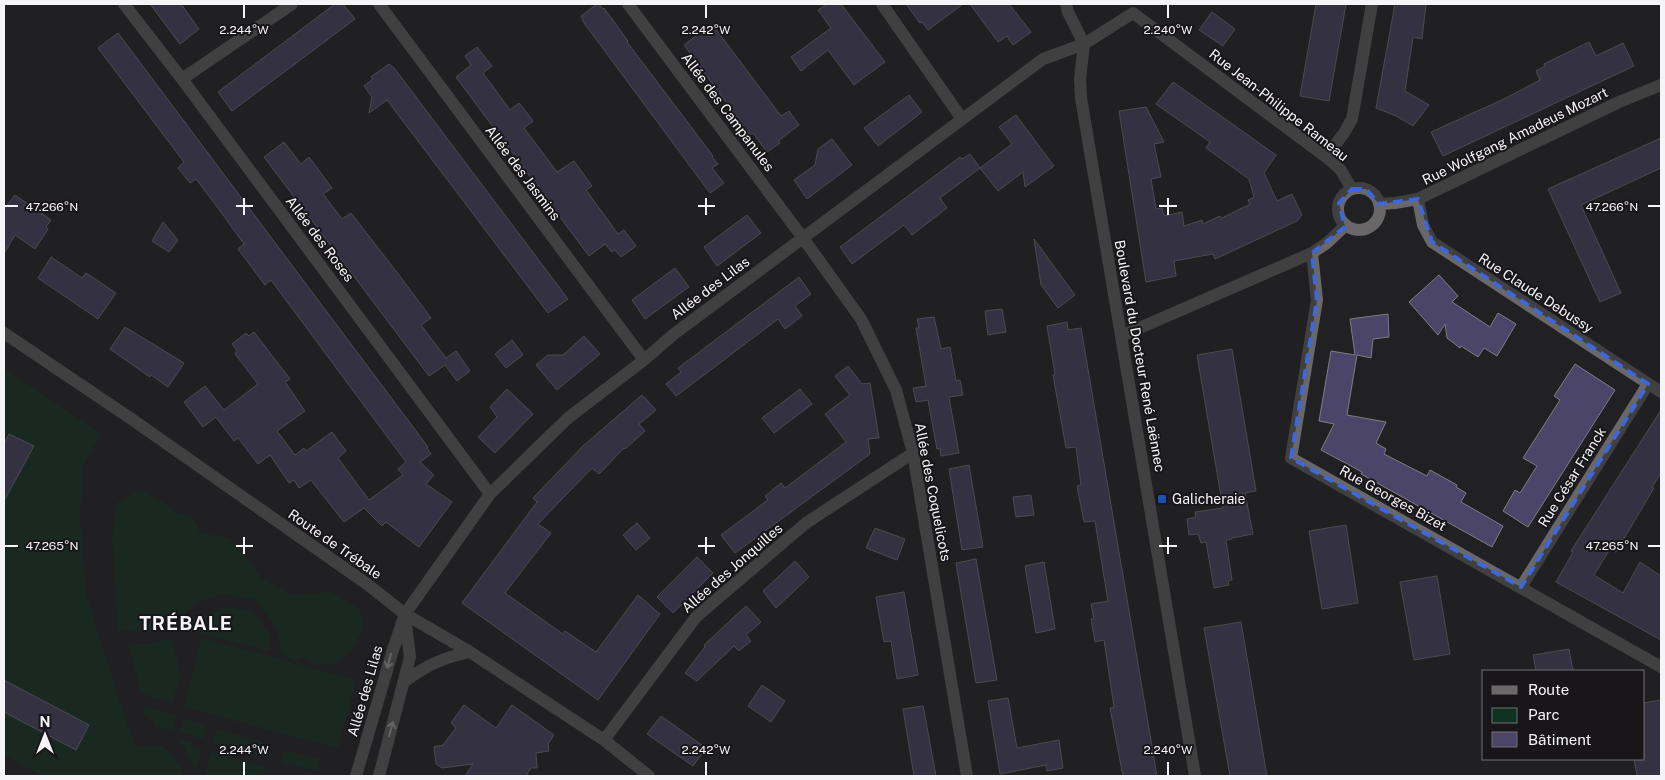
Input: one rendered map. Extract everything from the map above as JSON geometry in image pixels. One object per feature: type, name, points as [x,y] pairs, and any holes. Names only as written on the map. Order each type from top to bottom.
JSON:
[{"type":"street","name":"Allée des Roses","points":[[124,4],[182,79],[490,494]]},
{"type":"street","points":[[182,79],[292,4]]},
{"type":"street","name":"Allée des Jasmins","points":[[379,4],[644,360]]},
{"type":"street","name":"Allée des Campanules","points":[[628,4],[803,238]]},
{"type":"street","points":[[882,4],[962,119]]},
{"type":"street","points":[[1066,4],[1084,44]]},
{"type":"street","points":[[1326,157],[1352,119],[1372,4]]},
{"type":"street","name":"Rue Jean-Philippe Rameau","points":[[1084,44],[1133,8],[1326,157],[1340,169],[1352,189]]},
{"type":"street","name":"Allée des Lilas","points":[[356,776],[405,614],[490,494],[568,418],[644,360],[674,334],[1043,59],[1084,44]]},
{"type":"street","name":"Boulevard du Docteur René Laënnec","points":[[1084,44],[1080,79],[1081,98],[1195,776]]},
{"type":"street","name":"Rue Wolfgang Amadeus Mozart","points":[[1379,204],[1418,200],[1619,102],[1661,85]]},
{"type":"street","points":[[1352,189],[1366,189],[1376,198],[1379,204],[1379,216],[1371,227],[1358,230],[1346,225],[1342,221],[1338,209],[1342,197],[1352,189]]},
{"type":"street","name":"Rue Claude Debussy","points":[[1418,200],[1423,225],[1432,242],[1661,392]]},
{"type":"street","points":[[1121,336],[1312,253],[1327,243],[1346,225]]},
{"type":"street","name":"Allée des Coquelicots","points":[[803,238],[861,319],[896,390],[913,453],[967,776]]},
{"type":"street","name":"Rue Georges Bizet","points":[[1312,253],[1317,300],[1291,458],[1661,667]]},
{"type":"street","name":"Route de Trébale","points":[[4,333],[130,418],[367,584],[405,614],[470,652],[604,740],[649,776]]},
{"type":"street","name":"Rue César Franck","points":[[1521,587],[1648,384]]},
{"type":"street","name":"Allée des Jonquilles","points":[[604,740],[696,617],[806,523],[913,453]]},
{"type":"street","points":[[379,776],[410,657],[405,614]]},
{"type":"street","points":[[404,682],[424,667],[450,656],[470,652]]},
{"type":"highlighted area","points":[[1352,189],[1366,189],[1379,204],[1418,199],[1432,242],[1648,384],[1521,587],[1291,458],[1317,300],[1312,253],[1345,227],[1339,203]]},
{"type":"green space","points":[[4,368],[101,434],[83,466],[80,515],[86,594],[125,718],[137,747],[162,746],[179,764],[184,776],[43,776],[4,755]]},
{"type":"green space","points":[[140,490],[161,501],[176,513],[193,517],[200,533],[229,538],[243,552],[261,578],[293,595],[331,592],[359,609],[364,627],[352,651],[331,665],[310,663],[309,659],[301,657],[296,661],[281,654],[278,629],[255,599],[223,594],[197,602],[181,617],[150,632],[118,630],[112,537],[117,503]]},
{"type":"green space","points":[[228,607],[253,612],[269,634],[269,651],[183,629],[204,615]]},
{"type":"green space","points":[[171,638],[181,675],[172,703],[141,693],[129,644],[151,644]]},
{"type":"green space","points":[[202,638],[356,680],[338,748],[184,707]]},
{"type":"green space","points":[[143,706],[177,716],[173,730],[156,727],[153,721],[144,715]]},
{"type":"green space","points":[[185,719],[207,726],[202,739],[180,732]]},
{"type":"green space","points":[[217,729],[271,745],[268,758],[213,742]]},
{"type":"green space","points":[[178,739],[191,743],[193,747],[202,749],[195,771],[185,748]]},
{"type":"green space","points":[[285,750],[320,759],[317,771],[281,762]]},
{"type":"green space","points":[[211,752],[265,767],[262,776],[215,776],[206,774]]},
{"type":"building","points":[[150,4],[181,4],[199,29],[180,44]]},
{"type":"building","points":[[335,4],[343,4],[355,19],[232,111],[218,92]]},
{"type":"building","points":[[597,4],[604,8],[718,164],[712,168],[724,183],[710,193],[584,23],[581,16]]},
{"type":"building","points":[[827,4],[841,4],[885,62],[854,85],[828,50],[801,71],[791,57],[831,28],[818,10]]},
{"type":"building","points":[[906,4],[963,4],[928,30],[922,22],[920,23]]},
{"type":"building","points":[[970,4],[1009,4],[1031,32],[1013,45],[1007,36],[998,42]]},
{"type":"building","points":[[1316,4],[1346,4],[1329,101],[1300,96]]},
{"type":"building","points":[[1395,4],[1426,4],[1422,39],[1413,37],[1405,91],[1429,105],[1413,126],[1396,116],[1376,108]]},
{"type":"building","points":[[1212,12],[1235,29],[1223,46],[1199,30]]},
{"type":"building","points":[[712,24],[781,116],[789,111],[799,125],[778,141],[780,143],[767,152],[753,133],[750,135],[684,45]]},
{"type":"building","points":[[118,33],[428,447],[431,454],[420,462],[434,475],[426,484],[452,502],[419,547],[386,522],[382,526],[364,508],[344,522],[311,480],[299,488],[294,480],[289,483],[270,455],[258,464],[238,438],[234,441],[216,417],[203,427],[184,402],[205,386],[224,410],[258,384],[235,354],[237,351],[232,344],[246,333],[249,336],[254,332],[290,379],[285,382],[305,411],[277,431],[295,455],[304,448],[306,451],[332,432],[346,451],[338,458],[369,500],[403,475],[398,469],[406,462],[271,280],[265,285],[238,249],[244,244],[196,179],[190,183],[178,168],[184,162],[98,48]]},
{"type":"building","points":[[1589,42],[1596,56],[1623,43],[1634,66],[1443,156],[1431,132],[1504,99],[1540,80],[1536,71],[1545,66],[1544,64]]},
{"type":"building","points":[[477,47],[492,66],[483,73],[510,110],[519,103],[533,121],[524,128],[557,172],[574,161],[592,186],[586,190],[618,234],[624,230],[636,246],[621,257],[615,250],[612,252],[605,244],[589,256],[456,77],[471,65],[465,56]]},
{"type":"building","points":[[389,64],[395,69],[568,299],[548,313],[387,100],[369,113],[372,97],[364,86],[373,79],[371,77]]},
{"type":"building","points":[[1173,82],[1276,155],[1264,173],[1277,201],[1292,194],[1302,215],[1297,221],[1215,259],[1213,254],[1174,261],[1176,276],[1146,282],[1119,111],[1146,107],[1164,142],[1154,144],[1161,177],[1151,179],[1156,209],[1162,208],[1164,216],[1182,212],[1184,226],[1202,220],[1203,224],[1220,216],[1222,218],[1250,204],[1248,200],[1254,197],[1249,179],[1206,148],[1210,142],[1156,104]]},
{"type":"building","points":[[909,95],[922,112],[878,146],[864,128]]},
{"type":"building","points":[[1016,115],[1054,166],[1025,187],[1023,172],[998,191],[980,168],[1012,144],[999,127]]},
{"type":"building","points":[[1661,138],[1661,168],[1581,205],[1621,293],[1600,302],[1548,189]]},
{"type":"building","points":[[832,139],[852,165],[807,199],[794,180],[815,165],[818,149]]},
{"type":"building","points":[[284,142],[301,164],[309,157],[332,188],[323,194],[342,219],[351,213],[399,275],[431,318],[421,325],[446,358],[456,351],[470,371],[457,381],[445,365],[429,376],[264,157]]},
{"type":"building","points":[[970,154],[980,168],[940,198],[947,208],[912,235],[904,225],[852,264],[840,247],[960,157],[962,159]]},
{"type":"building","points":[[15,195],[51,220],[46,227],[48,229],[35,249],[15,235],[4,254],[4,209]]},
{"type":"building","points":[[747,215],[761,233],[717,266],[704,247]]},
{"type":"building","points":[[163,222],[178,240],[169,252],[152,241]]},
{"type":"building","points":[[1034,239],[1075,295],[1058,308],[1041,285]]},
{"type":"building","points":[[51,257],[82,278],[86,273],[116,293],[98,319],[38,278]]},
{"type":"building","points":[[675,268],[689,287],[645,319],[632,300]]},
{"type":"building","points":[[1439,275],[1458,296],[1452,302],[1490,327],[1498,313],[1516,324],[1497,356],[1484,348],[1478,357],[1461,346],[1460,348],[1447,338],[1445,324],[1438,335],[1409,302]]},
{"type":"building","points":[[799,277],[811,294],[795,306],[802,316],[785,329],[778,319],[676,396],[666,384],[681,372],[678,368]]},
{"type":"building","points":[[1002,309],[1006,332],[988,335],[985,311]]},
{"type":"building","points":[[1388,314],[1389,337],[1373,339],[1371,358],[1357,355],[1347,415],[1386,422],[1376,443],[1386,449],[1384,454],[1427,476],[1430,470],[1457,485],[1456,487],[1466,493],[1461,502],[1503,526],[1492,547],[1321,450],[1334,424],[1319,421],[1331,351],[1355,355],[1350,319]]},
{"type":"building","points":[[934,317],[941,349],[950,347],[956,381],[960,380],[963,395],[949,397],[959,453],[941,456],[940,448],[937,449],[928,400],[916,402],[913,388],[926,386],[916,328],[919,328],[917,319]]},
{"type":"building","points":[[1067,322],[1068,330],[1081,328],[1157,776],[1123,776],[1110,708],[1114,707],[1104,640],[1095,642],[1091,619],[1094,619],[1091,604],[1108,601],[1095,521],[1084,522],[1077,486],[1081,485],[1076,447],[1066,448],[1053,375],[1055,374],[1047,326]]},
{"type":"building","points":[[125,327],[184,363],[168,387],[110,349]]},
{"type":"building","points":[[584,336],[600,354],[557,390],[536,365],[548,355],[563,355]]},
{"type":"building","points":[[512,340],[523,355],[506,368],[495,354]]},
{"type":"building","points":[[1232,349],[1256,491],[1245,493],[1253,534],[1226,540],[1232,580],[1228,581],[1229,585],[1214,588],[1206,542],[1201,543],[1198,534],[1189,535],[1187,519],[1196,517],[1195,512],[1223,508],[1197,355]]},
{"type":"building","points":[[1575,364],[1615,390],[1528,527],[1503,511],[1515,490],[1520,493],[1537,466],[1523,458],[1560,400],[1554,396]]},
{"type":"building","points":[[848,366],[862,384],[870,383],[879,438],[868,439],[870,454],[735,553],[721,535],[768,500],[765,496],[781,483],[785,488],[846,442],[825,414],[850,395],[835,376]]},
{"type":"building","points":[[507,389],[533,414],[495,453],[478,437],[497,417],[490,407]]},
{"type":"building","points":[[800,389],[812,404],[774,433],[762,418]]},
{"type":"building","points":[[642,395],[656,410],[639,424],[645,431],[624,448],[599,474],[592,468],[538,524],[551,533],[505,593],[563,634],[565,631],[596,652],[638,595],[660,614],[598,700],[462,603],[537,502],[533,498],[583,446]]},
{"type":"building","points":[[1661,410],[1661,473],[1616,552],[1610,549],[1594,575],[1623,593],[1640,562],[1661,576],[1661,640],[1556,582],[1573,552],[1571,551]]},
{"type":"building","points":[[9,434],[34,446],[4,501],[4,444]]},
{"type":"building","points":[[969,465],[983,547],[962,550],[949,469]]},
{"type":"building","points":[[1031,495],[1034,515],[1016,517],[1013,497]]},
{"type":"building","points":[[637,523],[650,538],[636,550],[623,535]]},
{"type":"building","points":[[1346,525],[1358,603],[1322,609],[1309,531]]},
{"type":"building","points":[[875,528],[905,539],[897,560],[866,548]]},
{"type":"building","points":[[697,557],[713,573],[673,613],[657,597]]},
{"type":"building","points":[[976,559],[997,680],[976,683],[956,563]]},
{"type":"building","points":[[795,561],[809,577],[776,608],[763,591]]},
{"type":"building","points":[[1044,562],[1055,629],[1036,633],[1025,566]]},
{"type":"building","points":[[1437,576],[1450,654],[1414,660],[1400,582]]},
{"type":"building","points":[[904,592],[918,675],[897,679],[891,641],[884,642],[876,597]]},
{"type":"building","points":[[746,606],[761,622],[746,635],[751,641],[739,651],[734,646],[697,681],[685,673],[705,647],[704,645]]},
{"type":"building","points":[[1241,622],[1267,776],[1230,776],[1204,628]]},
{"type":"building","points":[[1569,649],[1573,670],[1536,670],[1533,655]]},
{"type":"building","points":[[4,680],[89,725],[76,750],[4,712]]},
{"type":"building","points":[[762,685],[785,701],[771,722],[748,706]]},
{"type":"building","points":[[1008,698],[1017,748],[1059,740],[1063,768],[1047,771],[1046,765],[1000,774],[988,701]]},
{"type":"building","points":[[1661,700],[1661,776],[1637,776],[1634,760],[1645,760],[1645,703]]},
{"type":"building","points":[[464,705],[496,728],[512,705],[554,735],[548,744],[549,751],[536,753],[537,768],[531,768],[526,776],[465,776],[473,764],[442,768],[436,764],[434,747],[443,745],[456,728],[451,723]]},
{"type":"building","points":[[923,706],[936,776],[914,776],[903,709]]},
{"type":"building","points":[[661,716],[706,748],[693,766],[647,734]]},
{"type":"place","name":"Galicheraie","points":[[1162,499]]},
{"type":"district","name":"TRÉBALE","points":[[186,623]]}]
